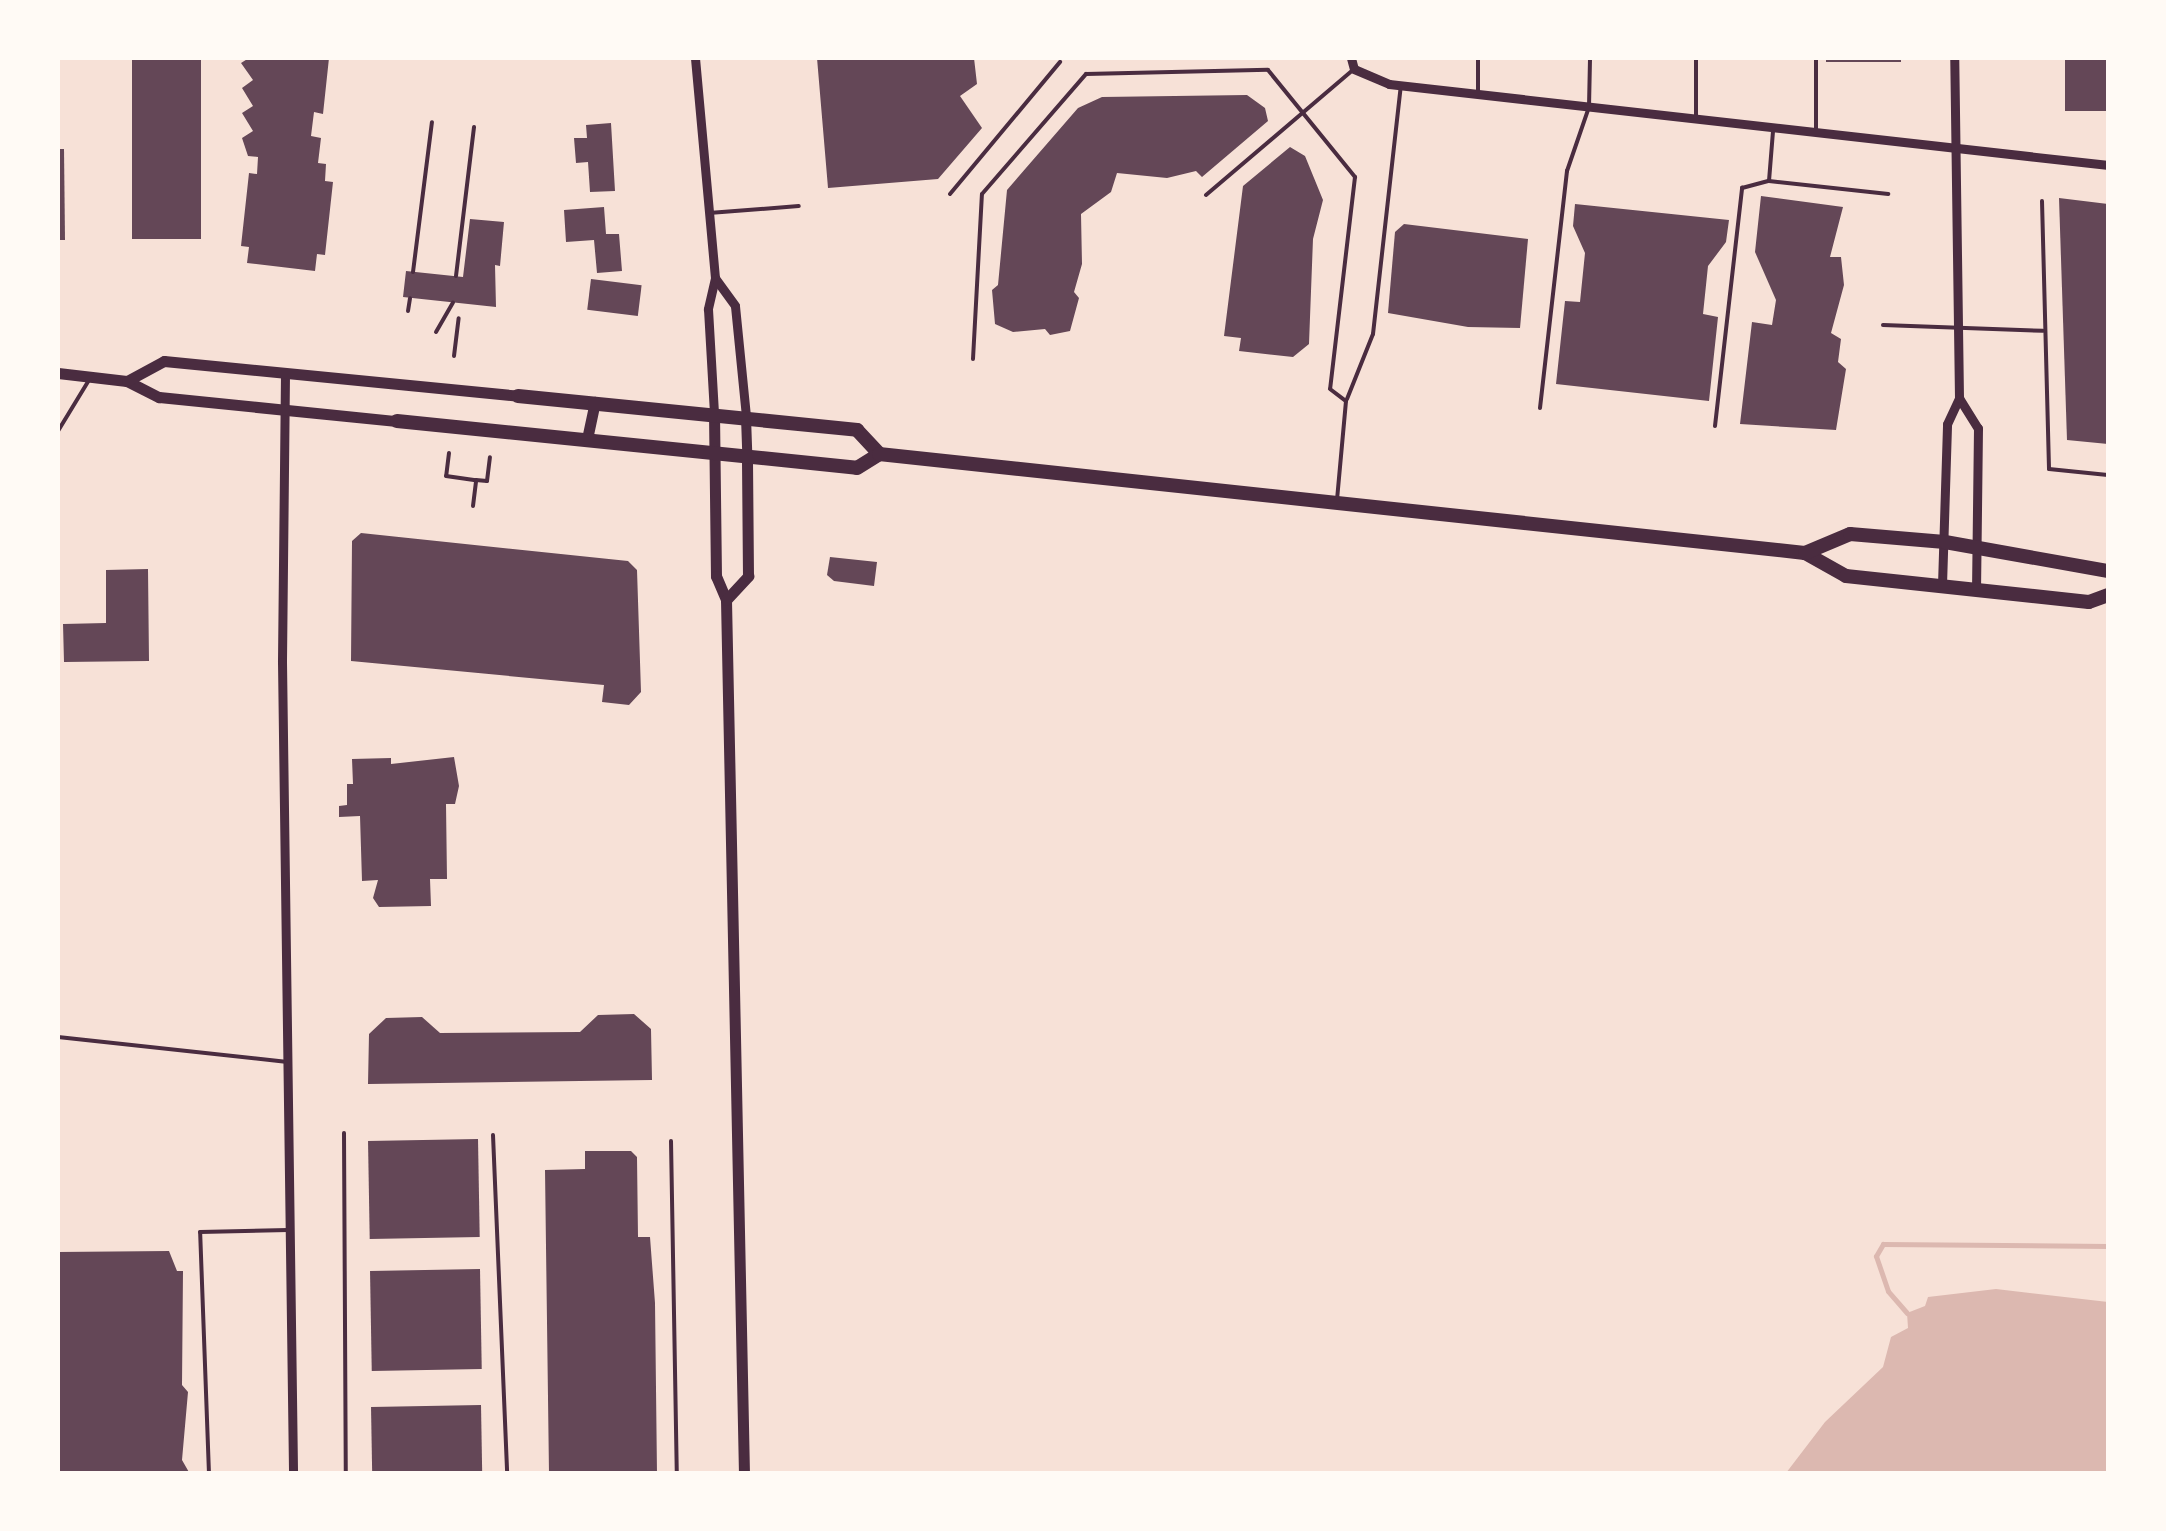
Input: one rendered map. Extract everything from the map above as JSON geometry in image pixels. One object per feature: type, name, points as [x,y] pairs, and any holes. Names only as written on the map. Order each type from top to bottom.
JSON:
[{"type":"main road","points":[[127,381],[164,361],[595,402],[857,430],[878,454]]},
{"type":"main road","points":[[58,373],[127,381],[159,397],[284,411],[747,454],[857,468],[878,454],[1805,553],[1846,576],[2089,602],[2108,596]]},
{"type":"main road","points":[[587,439],[595,402]]},
{"type":"main road","points":[[714,414],[716,576],[726,600],[744,1474]]},
{"type":"main road","points":[[726,600],[748,576],[747,454]]},
{"type":"main road","points":[[1805,553],[1850,534],[1945,542],[2108,571]]},
{"type":"street","points":[[695,58],[715,278],[708,309],[714,414]]},
{"type":"street","points":[[1350,58],[1354,69],[1401,85],[2108,165]]},
{"type":"street","points":[[1942,585],[1947,424],[1960,398],[1954,58]]},
{"type":"street","points":[[715,278],[736,306],[747,454]]},
{"type":"street","points":[[285,374],[293,1474]]},
{"type":"street","points":[[1960,398],[1978,428],[1976,591]]},
{"type":"lane","points":[[1478,58],[1478,94]]},
{"type":"lane","points":[[1540,408],[1567,171],[1589,107],[1590,58]]},
{"type":"lane","points":[[1696,58],[1696,119]]},
{"type":"lane","points":[[1816,58],[1816,133]]},
{"type":"lane","points":[[950,194],[1060,62]]},
{"type":"lane","points":[[1206,194],[1354,69]]},
{"type":"lane","points":[[973,359],[982,194],[1086,74],[1268,70],[1355,177],[1330,389],[1346,401]]},
{"type":"lane","points":[[1337,505],[1346,401],[1373,334],[1401,85]]},
{"type":"lane","points":[[413,272],[432,122]]},
{"type":"lane","points":[[456,276],[474,127]]},
{"type":"lane","points":[[1769,181],[1773,128]]},
{"type":"lane","points":[[1715,426],[1742,188],[1769,181],[1888,194]]},
{"type":"lane","points":[[2042,201],[2050,469],[2108,475]]},
{"type":"lane","points":[[709,214],[799,206]]},
{"type":"lane","points":[[408,311],[410,298]]},
{"type":"lane","points":[[436,332],[454,302]]},
{"type":"lane","points":[[1883,325],[2046,331]]},
{"type":"lane","points":[[58,431],[91,377]]},
{"type":"lane","points":[[58,1037],[288,1062]]},
{"type":"lane","points":[[344,1133],[346,1474]]},
{"type":"lane","points":[[493,1135],[507,1474]]},
{"type":"lane","points":[[672,1140],[678,1474]]},
{"type":"lane","points":[[208,1474],[200,1232],[290,1230]]},
{"type":"path","points":[[454,356],[461,304]]},
{"type":"path","points":[[449,453],[446,476],[476,480],[487,481],[490,457]]},
{"type":"path","points":[[473,506],[476,480]]},
{"type":"shaded area","points":[[1996,1289],[2108,1302],[2108,1473],[1786,1473],[1825,1422],[1883,1367],[1891,1337],[1908,1328],[1907,1313],[1925,1306],[1928,1297]]},
{"type":"building","points":[[249,58],[329,58],[323,114],[314,112],[311,136],[321,138],[318,163],[326,164],[325,181],[333,182],[325,255],[317,254],[315,271],[247,263],[249,247],[241,246],[249,173],[257,174],[258,157],[248,156],[242,138],[253,131],[242,113],[253,106],[242,88],[253,80],[241,63]]},
{"type":"building","points":[[817,58],[974,58],[977,84],[960,96],[982,128],[938,179],[828,188]]},
{"type":"building","points":[[1826,58],[1901,58],[1901,62],[1826,62]]},
{"type":"building","points":[[2065,58],[2108,58],[2108,111],[2065,111]]},
{"type":"building","points":[[132,59],[201,59],[201,239],[132,239]]},
{"type":"building","points":[[1247,95],[1265,108],[1268,121],[1202,177],[1196,171],[1167,178],[1117,173],[1111,192],[1081,214],[1082,264],[1074,292],[1079,298],[1070,331],[1050,335],[1045,329],[1013,332],[995,324],[992,290],[998,285],[1007,190],[1078,108],[1102,97]]},
{"type":"building","points":[[611,123],[615,191],[590,192],[588,162],[576,163],[574,138],[587,138],[586,125]]},
{"type":"building","points":[[1290,147],[1305,156],[1323,200],[1313,239],[1309,344],[1293,357],[1239,351],[1241,338],[1224,336],[1243,186]]},
{"type":"building","points":[[58,149],[64,149],[65,240],[58,240]]},
{"type":"building","points":[[1761,196],[1843,207],[1830,257],[1841,257],[1844,285],[1831,333],[1841,339],[1838,362],[1846,369],[1836,430],[1740,424],[1752,322],[1772,325],[1776,300],[1755,252]]},
{"type":"building","points":[[2059,198],[2108,204],[2108,444],[2067,440]]},
{"type":"building","points":[[1575,204],[1729,220],[1726,242],[1708,266],[1703,314],[1718,317],[1709,401],[1556,384],[1565,301],[1580,302],[1585,253],[1573,226]]},
{"type":"building","points":[[604,207],[606,234],[619,234],[622,271],[597,273],[594,240],[566,242],[564,210]]},
{"type":"building","points":[[470,219],[504,222],[500,266],[495,265],[496,307],[403,297],[406,271],[463,277]]},
{"type":"building","points":[[1404,224],[1528,239],[1520,328],[1468,327],[1388,313],[1395,232]]},
{"type":"building","points":[[591,279],[642,285],[638,316],[587,310]]},
{"type":"building","points":[[361,533],[628,561],[637,570],[641,692],[629,705],[602,702],[604,685],[351,661],[352,541]]},
{"type":"building","points":[[830,557],[877,562],[874,586],[834,581],[827,575]]},
{"type":"building","points":[[148,569],[149,661],[64,662],[63,624],[106,623],[106,570]]},
{"type":"building","points":[[454,757],[459,786],[455,804],[446,804],[447,879],[430,879],[431,906],[379,907],[373,898],[378,880],[362,881],[360,816],[339,817],[339,806],[347,805],[347,784],[353,784],[352,759],[391,758],[391,764]]},
{"type":"building","points":[[634,1014],[651,1029],[652,1080],[368,1084],[369,1034],[386,1018],[422,1017],[440,1033],[580,1032],[598,1015]]},
{"type":"building","points":[[478,1139],[480,1237],[370,1239],[368,1141]]},
{"type":"building","points":[[585,1151],[631,1151],[637,1157],[638,1237],[650,1237],[655,1303],[657,1474],[549,1474],[545,1170],[585,1169]]},
{"type":"building","points":[[169,1251],[177,1271],[183,1271],[182,1385],[188,1392],[182,1460],[190,1474],[58,1474],[58,1252]]},
{"type":"building","points":[[480,1269],[482,1369],[372,1371],[370,1271]]},
{"type":"building","points":[[481,1405],[482,1474],[372,1474],[371,1407]]},
{"type":"waterway","points":[[1907,1313],[1888,1291],[1876,1256],[1883,1244],[2108,1246]]}]
